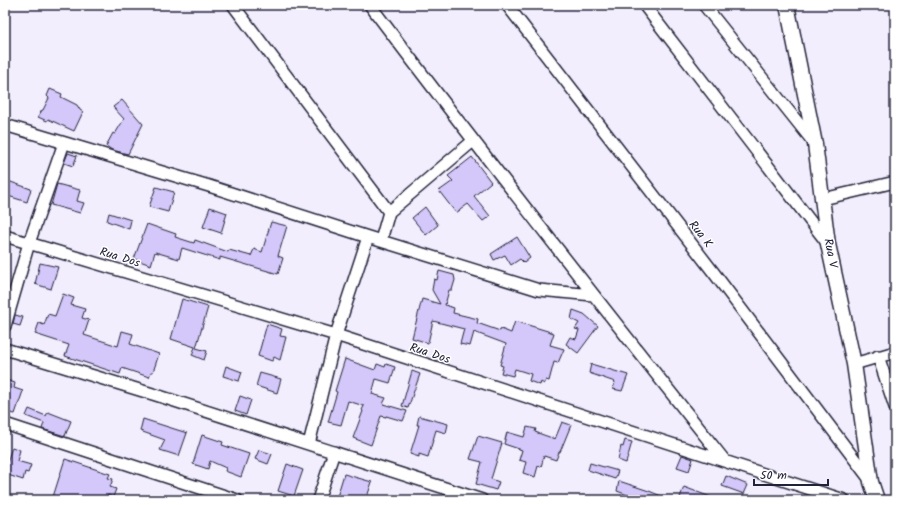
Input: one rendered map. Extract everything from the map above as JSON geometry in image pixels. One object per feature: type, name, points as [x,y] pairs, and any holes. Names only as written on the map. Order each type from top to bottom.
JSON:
[{"type":"street","points":[[233,5],[389,212]]},
{"type":"street","points":[[370,5],[473,141],[725,461]]},
{"type":"street","name":"Rua K","points":[[507,5],[714,273],[871,482]]},
{"type":"street","points":[[644,5],[828,244]]},
{"type":"street","points":[[704,5],[815,144]]},
{"type":"street","name":"Rua V","points":[[787,5],[815,144],[828,244],[854,364],[871,482],[876,500]]},
{"type":"street","points":[[5,125],[209,186],[539,290],[593,295]]},
{"type":"street","points":[[382,240],[389,212],[473,141]]},
{"type":"street","points":[[5,326],[29,243],[64,143]]},
{"type":"street","points":[[822,199],[895,182]]},
{"type":"street","name":"Rua Dos","points":[[5,236],[336,335],[844,500]]},
{"type":"street","points":[[308,444],[336,335],[368,237]]},
{"type":"street","points":[[5,349],[156,395],[482,500]]},
{"type":"street","points":[[854,364],[895,352]]},
{"type":"street","points":[[878,356],[895,406]]},
{"type":"street","points":[[5,424],[237,500]]},
{"type":"street","points":[[318,500],[334,452]]},
{"type":"building","points":[[50,89],[62,94],[61,97],[77,105],[83,112],[74,131],[48,119],[47,121],[38,117],[49,98],[47,96]]},
{"type":"building","points":[[122,100],[143,124],[128,154],[112,150],[106,146],[113,133],[115,134],[124,119],[113,107]]},
{"type":"building","points":[[68,153],[77,156],[73,166],[64,163]]},
{"type":"building","points":[[472,157],[491,182],[474,196],[490,216],[483,221],[468,204],[456,213],[439,191],[453,181],[448,176]]},
{"type":"building","points":[[5,180],[31,189],[27,202],[5,195]]},
{"type":"building","points":[[57,184],[80,190],[77,201],[84,203],[80,213],[51,205]]},
{"type":"building","points":[[156,187],[174,192],[168,212],[149,207]]},
{"type":"building","points":[[210,207],[227,213],[221,233],[203,227]]},
{"type":"building","points":[[425,207],[438,225],[426,235],[412,218]]},
{"type":"building","points":[[109,213],[131,220],[129,229],[107,221]]},
{"type":"building","points":[[271,222],[287,226],[278,256],[283,258],[278,274],[220,257],[220,260],[182,248],[179,259],[155,252],[151,265],[134,259],[147,224],[176,234],[175,237],[194,243],[195,240],[228,252],[229,250],[251,256],[254,249],[262,252]]},
{"type":"building","points":[[517,237],[530,258],[524,263],[520,259],[511,265],[505,255],[494,260],[491,254]]},
{"type":"building","points":[[40,263],[58,267],[51,289],[35,284]]},
{"type":"building","points":[[439,271],[454,275],[455,280],[452,290],[449,290],[445,305],[454,308],[453,313],[478,319],[477,323],[500,331],[501,329],[511,333],[515,321],[554,333],[550,345],[564,349],[558,363],[554,362],[549,381],[546,380],[544,384],[541,382],[540,385],[529,381],[531,374],[515,369],[513,376],[501,373],[503,366],[500,365],[506,344],[474,332],[470,346],[460,344],[464,329],[433,321],[428,343],[412,338],[422,299],[440,304],[432,290],[434,279],[437,280]]},
{"type":"building","points":[[63,294],[74,298],[71,305],[85,309],[82,318],[89,320],[84,335],[118,346],[122,331],[133,334],[130,344],[159,354],[153,372],[151,372],[149,377],[122,368],[120,374],[65,356],[69,345],[35,334],[39,323],[44,325],[48,314],[55,316]]},
{"type":"building","points":[[182,299],[208,307],[196,348],[207,351],[204,360],[192,355],[195,347],[171,339]]},
{"type":"building","points":[[573,310],[584,314],[598,326],[578,353],[566,344],[570,337],[576,339],[579,330],[575,329],[579,323],[571,319]]},
{"type":"building","points":[[15,315],[23,317],[20,326],[13,324]]},
{"type":"building","points":[[267,324],[282,329],[280,336],[286,337],[280,360],[274,357],[272,361],[258,356]]},
{"type":"building","points":[[345,359],[375,370],[377,364],[385,367],[386,364],[395,367],[390,383],[376,379],[372,394],[386,398],[383,404],[407,411],[403,421],[381,416],[371,445],[353,438],[364,406],[348,401],[341,425],[328,422],[337,392],[335,391]]},
{"type":"building","points":[[591,364],[628,375],[622,391],[613,389],[615,382],[589,373]]},
{"type":"building","points":[[226,366],[242,372],[239,381],[223,376]]},
{"type":"building","points":[[412,371],[420,374],[408,408],[402,406]]},
{"type":"building","points":[[260,373],[281,379],[277,393],[256,386]]},
{"type":"building","points":[[7,380],[15,383],[14,388],[23,391],[15,414],[5,412],[5,384]]},
{"type":"building","points":[[240,396],[251,400],[246,415],[235,411]]},
{"type":"building","points":[[29,409],[46,416],[48,412],[71,421],[65,436],[42,429],[44,423],[26,416]]},
{"type":"building","points":[[419,416],[448,424],[446,433],[436,430],[428,457],[419,454],[419,457],[410,454],[419,425],[417,425]]},
{"type":"building","points":[[143,419],[187,433],[179,456],[160,450],[165,440],[140,431]]},
{"type":"building","points":[[562,422],[571,425],[556,460],[544,456],[541,467],[538,466],[535,477],[523,473],[526,462],[519,460],[522,450],[504,444],[507,432],[524,437],[527,427],[536,429],[535,432],[555,439]]},
{"type":"building","points":[[202,435],[223,442],[222,445],[249,454],[241,477],[225,471],[226,468],[210,461],[208,469],[193,464]]},
{"type":"building","points":[[478,436],[502,443],[491,479],[499,482],[496,490],[476,484],[482,462],[470,459]]},
{"type":"building","points":[[625,440],[632,442],[626,463],[618,460],[621,446],[623,447]]},
{"type":"building","points":[[12,447],[20,450],[17,461],[31,465],[28,473],[25,472],[23,480],[5,474],[5,469]]},
{"type":"building","points":[[259,450],[272,454],[268,464],[255,459]]},
{"type":"building","points":[[682,455],[693,459],[689,471],[677,467]]},
{"type":"building","points":[[65,459],[110,474],[108,478],[113,479],[110,487],[116,489],[113,497],[108,495],[106,500],[52,500]]},
{"type":"building","points":[[590,463],[618,471],[615,479],[588,470]]},
{"type":"building","points":[[287,464],[303,470],[294,496],[278,491]]},
{"type":"building","points":[[344,474],[372,482],[366,500],[336,500]]},
{"type":"building","points":[[726,476],[748,485],[744,494],[722,486]]},
{"type":"building","points":[[619,481],[671,500],[641,500],[617,491]]},
{"type":"building","points":[[684,487],[716,499],[716,500],[679,500]]}]
